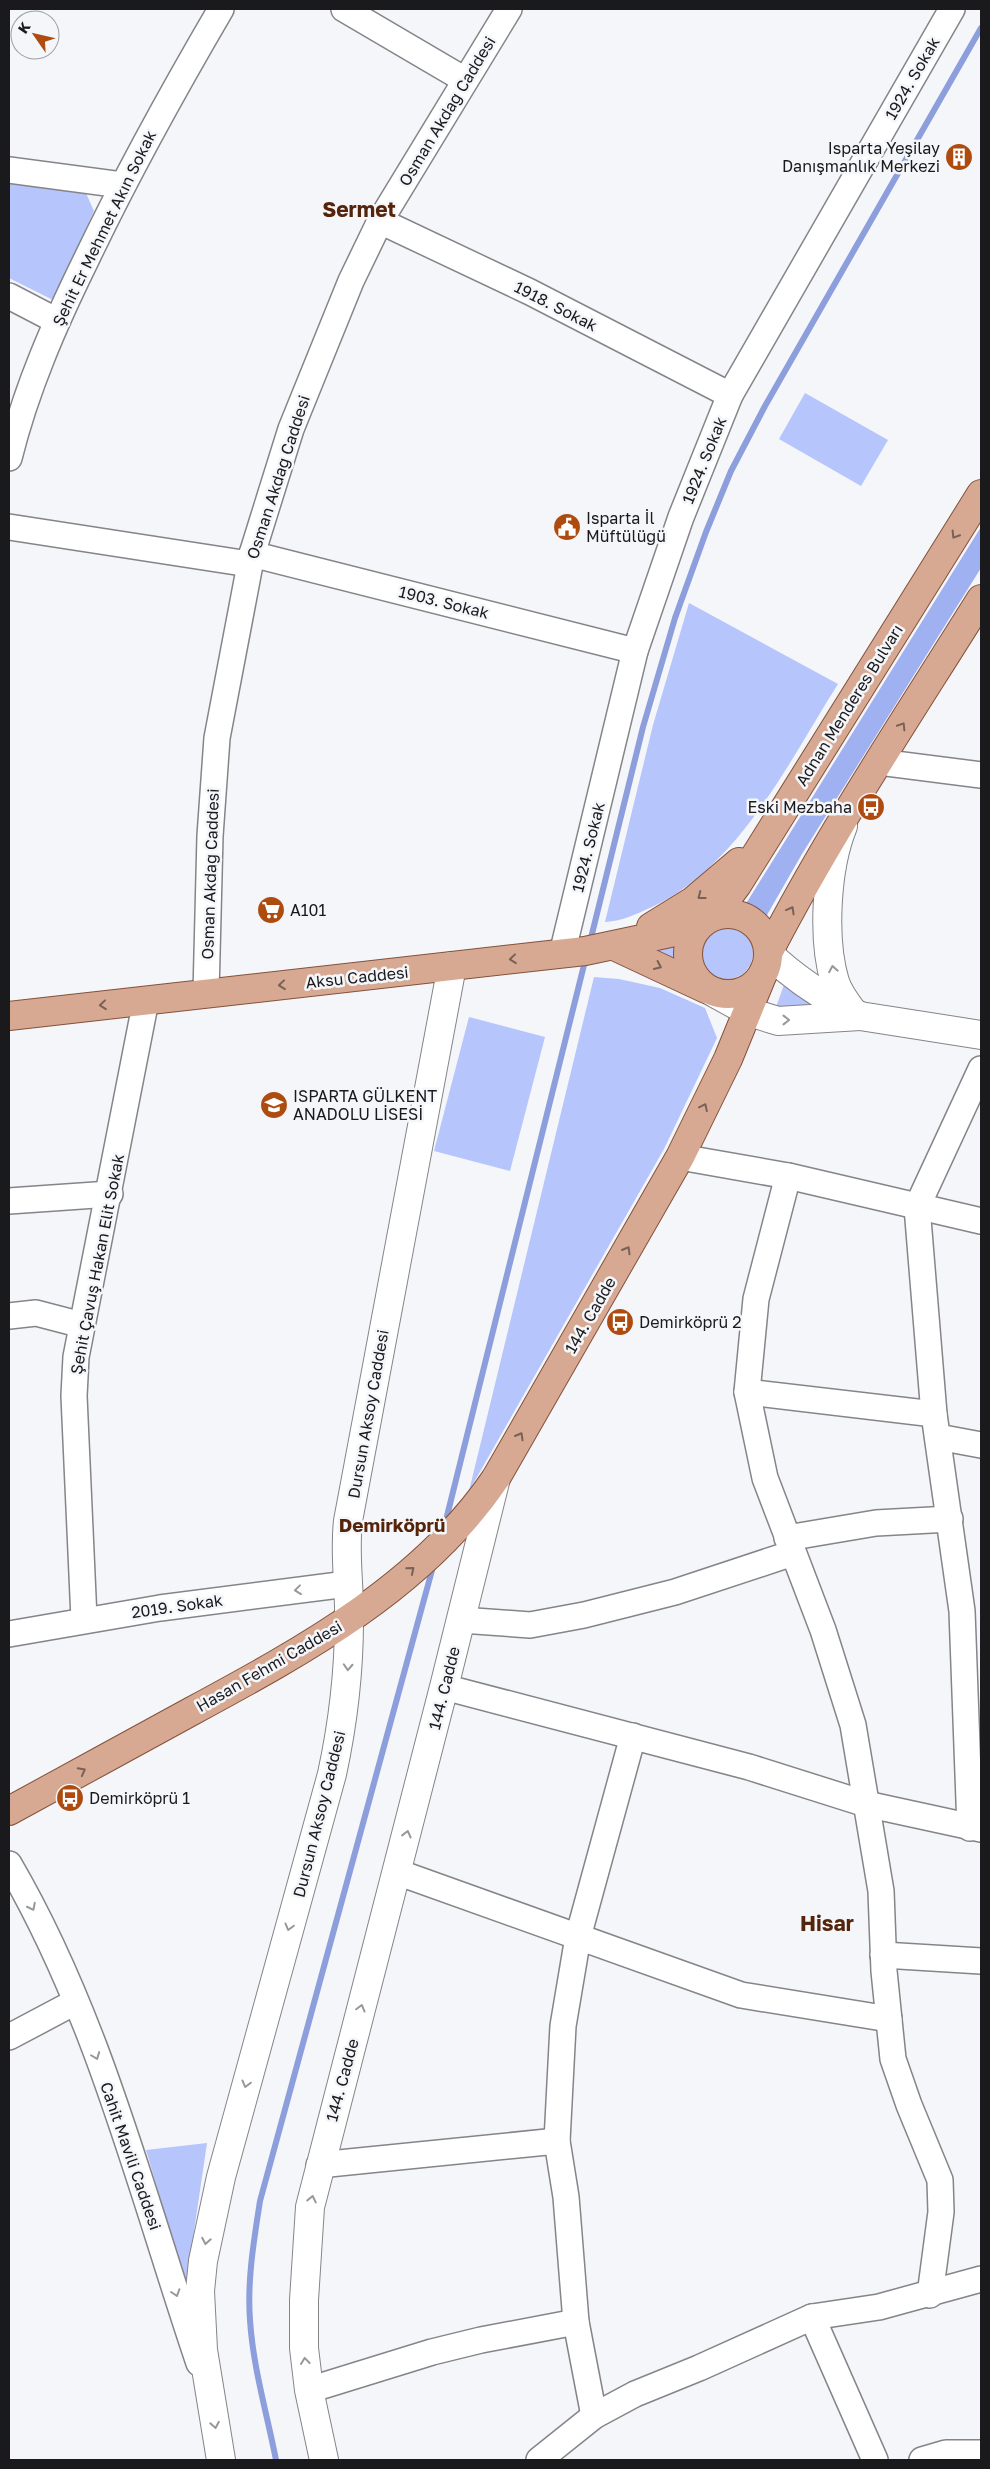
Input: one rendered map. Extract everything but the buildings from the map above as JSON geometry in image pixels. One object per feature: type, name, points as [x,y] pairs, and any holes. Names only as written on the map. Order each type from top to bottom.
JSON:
[{"type":"main road","name":"Adnan Menderes Bulvarı","points":[[708,919],[737,885],[981,494]]},
{"type":"main road","points":[[614,946],[721,994],[740,992],[757,982],[791,909],[879,762],[973,620],[981,599]]},
{"type":"main road","points":[[614,946],[671,916],[710,889],[746,856],[774,825]]},
{"type":"main road","points":[[709,990],[698,982],[691,972],[687,959],[688,945],[693,932],[708,919],[728,914],[741,916],[753,922],[762,933],[766,962]]},
{"type":"main road","name":"Aksu Caddesi","points":[[9,1016],[562,954],[614,946],[670,933],[708,919]]},
{"type":"main road","name":"144. Cadde","points":[[496,1478],[680,1157],[749,1012],[766,962]]},
{"type":"main road","name":"Hasan Fehmi Caddesi","points":[[9,1810],[246,1682],[315,1642],[373,1601],[423,1560],[464,1521],[496,1478]]},
{"type":"street","name":"Şehit Er Mehmet Akın Sokak","points":[[9,458],[33,382],[56,321],[122,185],[221,9]]},
{"type":"street","points":[[344,9],[465,80]]},
{"type":"street","name":"Osman Akdağ Caddesi","points":[[206,994],[210,836],[217,738],[251,559],[291,429],[351,281],[380,221],[509,9]]},
{"type":"street","name":"1924. Sokak","points":[[562,954],[635,651],[681,518],[730,395],[952,9]]},
{"type":"street","points":[[9,170],[122,185]]},
{"type":"street","name":"1918. Sokak","points":[[380,221],[530,292],[730,395]]},
{"type":"street","points":[[9,296],[56,321]]},
{"type":"street","name":"1903. Sokak","points":[[9,527],[251,559],[635,651]]},
{"type":"street","points":[[879,762],[981,775]]},
{"type":"street","points":[[850,809],[841,831],[832,871],[828,929],[835,983],[845,1002],[857,1014]]},
{"type":"street","points":[[766,962],[857,1014]]},
{"type":"street","name":"Dursun Aksoy Caddesi","points":[[208,2389],[203,2350],[200,2291],[206,2244],[221,2177],[332,1774],[344,1706],[350,1618],[346,1540],[348,1521],[452,966]]},
{"type":"street","points":[[709,990],[749,1012],[778,1021],[857,1014],[981,1036]]},
{"type":"street","name":"Şehit Çavuş Hakan Elit Sokak","points":[[84,1619],[74,1396],[76,1357],[110,1194],[146,1000]]},
{"type":"street","points":[[444,1687],[749,1767],[866,1804],[975,1829],[972,1614],[950,1519],[936,1426],[916,1207],[981,1068]]},
{"type":"street","points":[[680,1157],[788,1176],[981,1221]]},
{"type":"street","points":[[788,1176],[756,1299],[747,1392],[765,1478],[823,1630],[853,1725],[881,1891],[883,1955],[893,2059],[909,2105],[940,2180],[941,2212],[930,2295]]},
{"type":"street","points":[[9,1201],[110,1194]]},
{"type":"street","points":[[9,1316],[28,1313],[44,1314],[82,1325]]},
{"type":"street","points":[[747,1392],[936,1426],[981,1445]]},
{"type":"street","name":"144. Cadde","points":[[324,2460],[309,2390],[304,2348],[304,2291],[310,2207],[319,2165],[397,1872],[496,1478]]},
{"type":"street","points":[[461,1620],[530,1625],[584,1615],[675,1592],[790,1546],[876,1523],[950,1519]]},
{"type":"street","name":"2019. Sokak","points":[[9,1634],[84,1619],[347,1584]]},
{"type":"street","points":[[594,2416],[576,2322],[566,2197],[557,2141],[563,2026],[578,1937],[633,1736]]},
{"type":"street","name":"Cahit Mavili Caddesi","points":[[9,1864],[38,1920],[75,2002],[132,2154],[208,2389],[221,2460]]},
{"type":"street","points":[[397,1872],[741,1995],[889,2019]]},
{"type":"street","points":[[883,1955],[981,1961]]},
{"type":"street","points":[[9,2037],[75,2002]]},
{"type":"street","points":[[319,2165],[557,2141]]},
{"type":"street","points":[[539,2460],[594,2416],[635,2394],[699,2368],[812,2317],[879,2307],[930,2295],[981,2279]]},
{"type":"street","points":[[812,2317],[875,2460]]},
{"type":"street","points":[[309,2390],[432,2352],[481,2340],[576,2322]]},
{"type":"street","points":[[922,2460],[946,2453],[981,2452]]},
{"type":"shaded area","points":[[9,183],[85,191],[94,211],[53,300],[9,278]]},
{"type":"shaded area","points":[[805,393],[888,440],[861,486],[779,439]]},
{"type":"shaded area","points":[[981,527],[981,568],[802,854],[767,915],[764,916],[747,905],[747,902]]},
{"type":"shaded area","points":[[689,603],[838,684],[759,809],[736,839],[711,866],[683,889],[652,907],[624,919],[605,922],[653,725]]},
{"type":"shaded area","points":[[727,927],[737,929],[745,935],[751,943],[753,953],[751,963],[745,971],[737,977],[727,979],[717,977],[709,971],[703,963],[701,953],[703,943],[709,935],[717,929]]},
{"type":"shaded area","points":[[678,941],[681,963],[656,951]]},
{"type":"shaded area","points":[[594,977],[619,979],[660,988],[705,1008],[717,1038],[664,1149],[469,1491]]},
{"type":"shaded area","points":[[785,982],[830,1010],[786,1012],[776,1007]]},
{"type":"shaded area","points":[[469,1017],[545,1037],[510,1171],[434,1151]]},
{"type":"shaded area","points":[[207,2143],[186,2285],[146,2150]]},
{"type":"waterway","points":[[590,942],[643,727],[675,618],[706,532],[731,471],[765,406],[981,28]]},
{"type":"waterway","points":[[445,1524],[586,957]]},
{"type":"waterway","points":[[276,2460],[257,2373],[249,2305],[253,2245],[260,2201],[434,1563]]},
{"type":"place","name":"Isparta Yeşilay Danışmanlık Merkezi","points":[[959,157]]},
{"type":"place","name":"Isparta İl Müftülüğü","points":[[567,527]]},
{"type":"place","name":"Eski Mezbaha","points":[[871,807]]},
{"type":"place","name":"A101","points":[[271,910]]},
{"type":"place","name":"ISPARTA GÜLKENT ANADOLU LİSESİ","points":[[274,1105]]},
{"type":"place","name":"Demirköprü 2","points":[[620,1322]]},
{"type":"place","name":"Demirköprü 1","points":[[70,1798]]},
{"type":"district","name":"Sermet","points":[[359,210]]},
{"type":"district","name":"Demirköprü","points":[[392,1525]]},
{"type":"district","name":"Hisar","points":[[827,1924]]}]
